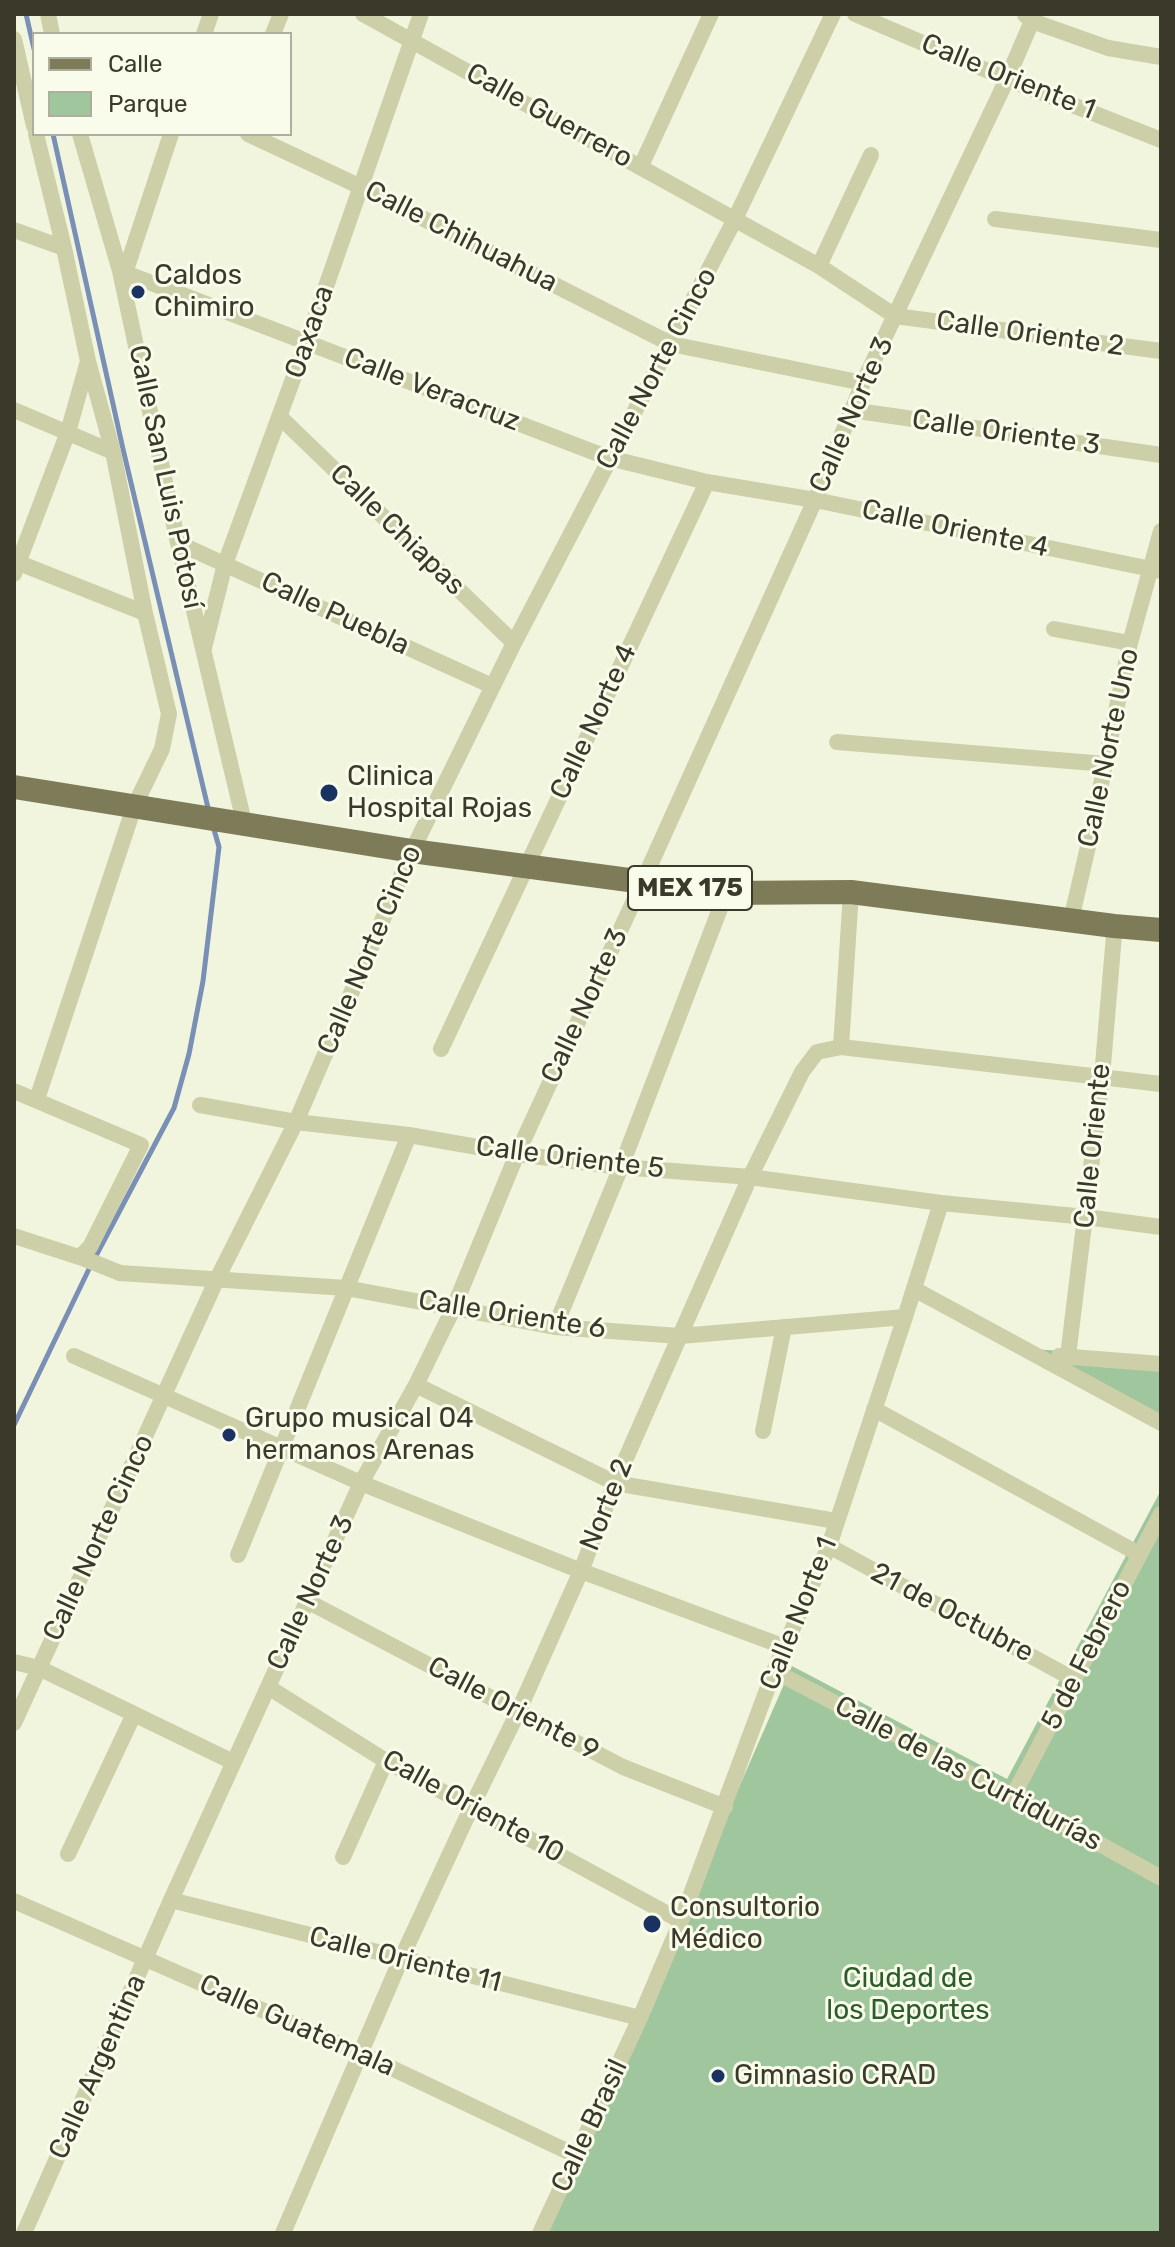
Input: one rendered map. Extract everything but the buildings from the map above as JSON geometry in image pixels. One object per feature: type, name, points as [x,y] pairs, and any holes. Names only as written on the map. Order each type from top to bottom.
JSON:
[{"type":"main road","name":"MEX 175","points":[[14,787],[412,851],[726,893],[851,892],[1161,930]]},
{"type":"street","name":"Calle Guerrero","points":[[363,14],[735,219]]},
{"type":"street","name":"Oaxaca","points":[[204,650],[225,564],[280,417],[421,14]]},
{"type":"street","points":[[641,166],[711,14]]},
{"type":"street","name":"Calle Norte Cinco","points":[[14,1723],[217,1279],[296,1122],[412,851],[492,686],[735,219],[833,14]]},
{"type":"street","name":"Calle Oriente 1","points":[[855,14],[1161,140]]},
{"type":"street","points":[[1028,17],[1108,48],[1161,57]]},
{"type":"street","name":"Calle Norte 3","points":[[171,1900],[361,1483],[416,1385],[454,1307],[517,1154],[815,500],[863,383],[1007,79],[1028,17]]},
{"type":"street","points":[[14,39],[17,65],[32,119]]},
{"type":"street","name":"Calle San Luis Potosí","points":[[36,136],[88,361],[113,452],[169,714],[162,749],[134,807],[37,1099]]},
{"type":"street","name":"Calle San Luis Potosí","points":[[81,136],[122,272],[178,543],[204,650],[222,819]]},
{"type":"street","points":[[122,272],[170,136]]},
{"type":"street","name":"Calle Chihuahua","points":[[252,136],[361,187],[671,344],[863,383]]},
{"type":"street","points":[[819,266],[871,155]]},
{"type":"street","name":"Calle Oriente 2","points":[[735,219],[819,266],[895,316],[1161,351]]},
{"type":"street","points":[[995,219],[1161,240]]},
{"type":"street","points":[[14,230],[64,248]]},
{"type":"street","name":"Calle Veracruz","points":[[122,272],[609,458]]},
{"type":"street","points":[[88,361],[68,432],[16,566],[145,613]]},
{"type":"street","points":[[14,410],[113,452]]},
{"type":"street","name":"Calle Oriente 3","points":[[851,410],[1161,455]]},
{"type":"street","name":"Calle Chiapas","points":[[280,417],[514,643]]},
{"type":"street","name":"Calle Oriente 4","points":[[609,458],[707,482],[815,500],[1156,570]]},
{"type":"street","name":"Calle Norte 4","points":[[441,1049],[707,482]]},
{"type":"street","name":"Calle Norte Uno","points":[[1071,920],[1130,643],[1156,570],[1161,531]]},
{"type":"street","name":"Calle Puebla","points":[[178,543],[492,686]]},
{"type":"street","points":[[1054,629],[1130,643]]},
{"type":"street","points":[[837,742],[1106,764]]},
{"type":"street","points":[[851,892],[841,1047],[1161,1084]]},
{"type":"street","points":[[555,1327],[621,1167],[726,893]]},
{"type":"street","name":"Calle Oriente","points":[[1068,1356],[1102,1077],[1114,935]]},
{"type":"street","name":"Norte 2","points":[[283,2233],[401,1959],[581,1571],[615,1483],[750,1177],[802,1072],[817,1052],[841,1047]]},
{"type":"street","points":[[15,1093],[37,1099],[141,1145],[83,1258]]},
{"type":"street","name":"Calle Oriente 5","points":[[200,1105],[517,1154],[621,1167],[750,1177],[941,1203],[1161,1227]]},
{"type":"street","points":[[238,1555],[409,1135]]},
{"type":"street","name":"Calle Norte 1","points":[[640,2018],[681,1921],[774,1671],[829,1546],[941,1203]]},
{"type":"street","name":"Calle Oriente 6","points":[[14,1236],[114,1270],[346,1288],[555,1327],[680,1336],[905,1317]]},
{"type":"street","points":[[914,1289],[1161,1423]]},
{"type":"street","points":[[763,1431],[784,1327]]},
{"type":"street","points":[[74,1356],[361,1483],[581,1571],[785,1647]]},
{"type":"street","points":[[1039,1356],[1161,1364]]},
{"type":"street","points":[[416,1385],[615,1483],[836,1521]]},
{"type":"street","points":[[874,1409],[1139,1554]]},
{"type":"street","name":"5 de Febrero","points":[[1013,1796],[1161,1514]]},
{"type":"street","name":"21 de Octubre","points":[[829,1546],[1075,1680]]},
{"type":"street","name":"Calle Oriente 9","points":[[307,1601],[623,1767],[725,1807]]},
{"type":"street","points":[[14,1662],[39,1668],[233,1762]]},
{"type":"street","name":"Calle de las Curtidurías","points":[[774,1671],[1013,1796],[1161,1878]]},
{"type":"street","name":"Calle Oriente 10","points":[[268,1687],[386,1761],[681,1921]]},
{"type":"street","points":[[68,1854],[134,1714]]},
{"type":"street","points":[[343,1857],[386,1761]]},
{"type":"street","name":"Calle Argentina","points":[[24,2233],[171,1900]]},
{"type":"street","name":"Calle Oriente 11","points":[[171,1900],[640,2018]]},
{"type":"street","name":"Calle Guatemala","points":[[14,1901],[362,2054],[577,2156]]},
{"type":"street","name":"Calle Brasil","points":[[540,2233],[640,2018]]},
{"type":"green space","points":[[1033,1349],[1161,1358],[1161,1431]]},
{"type":"green space","name":"Ciudad de los Deportes","points":[[1161,1490],[1161,2233],[544,2233],[792,1666],[1007,1779]]},
{"type":"waterway","points":[[26,14],[32,40]]},
{"type":"waterway","points":[[53,136],[123,449],[209,812]]},
{"type":"waterway","points":[[14,1425],[89,1269],[174,1108],[189,1054],[203,981],[219,847],[213,826]]},
{"type":"place","name":"Caldos Chimiro","points":[[138,292]]},
{"type":"place","name":"Clinica Hospital Rojas","points":[[329,793]]},
{"type":"place","name":"Grupo musical 04 hermanos Arenas","points":[[229,1435]]},
{"type":"place","name":"Consultorio Médico","points":[[652,1924]]},
{"type":"place","name":"Gimnasio CRAD","points":[[718,2076]]}]
